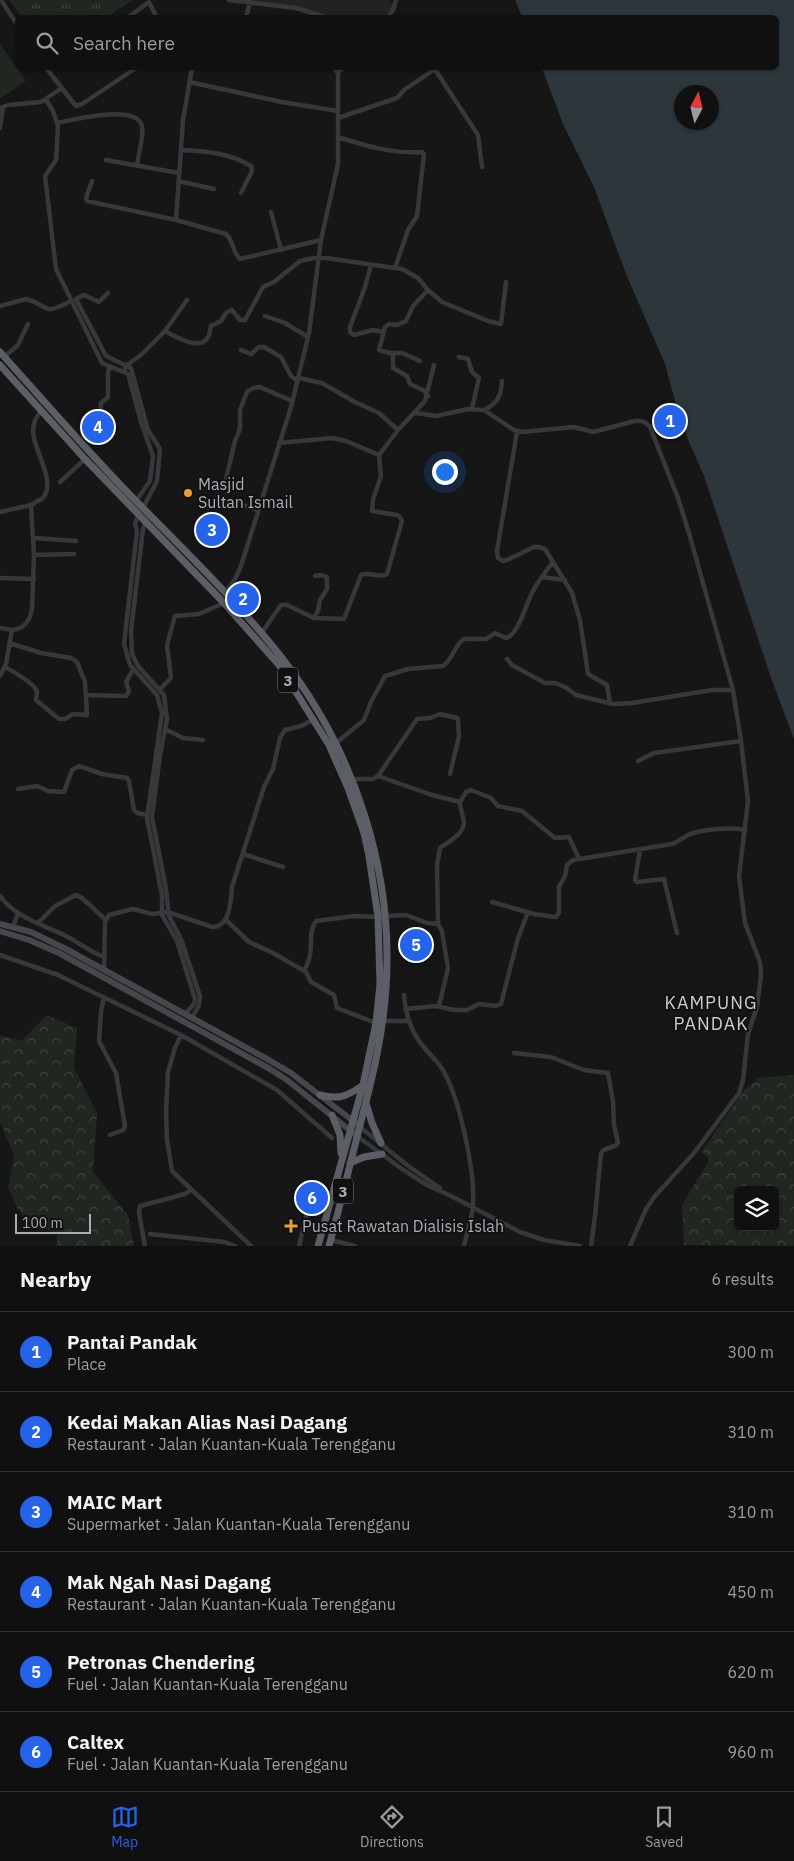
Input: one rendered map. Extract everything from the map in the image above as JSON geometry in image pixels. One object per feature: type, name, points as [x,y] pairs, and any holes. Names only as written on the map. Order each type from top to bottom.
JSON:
[{"type":"highway","name":"3","points":[[2,355],[136,501],[146,521],[224,603],[279,665],[329,745],[339,767],[364,833],[381,916]]},
{"type":"highway","name":"3","points":[[0,366],[6,376],[42,411],[85,458],[224,592],[282,658],[322,717],[352,779],[376,855],[381,916],[380,1022],[376,1062],[330,1243]]},
{"type":"highway","points":[[6,376],[18,372]]},
{"type":"highway","name":"3","points":[[318,1246],[380,1022]]},
{"type":"highway","points":[[320,1095],[342,1098],[363,1086]]},
{"type":"highway","points":[[366,1102],[381,1143]]},
{"type":"highway","points":[[332,1115],[338,1128],[342,1146],[340,1166]]},
{"type":"highway","points":[[350,1163],[364,1156],[382,1154]]},
{"type":"main road","points":[[0,924],[43,938],[292,1073],[360,1127]]},
{"type":"main road","points":[[0,931],[29,940],[59,953],[251,1057],[287,1080],[358,1136]]},
{"type":"street","points":[[0,0],[15,22]]},
{"type":"street","points":[[229,0],[296,8],[319,15]]},
{"type":"street","points":[[389,15],[395,6],[396,0]]},
{"type":"street","points":[[131,15],[149,2],[156,15]]},
{"type":"street","points":[[247,15],[250,2]]},
{"type":"street","points":[[49,70],[60,90],[74,104],[79,106],[133,70]]},
{"type":"street","points":[[176,220],[181,150],[192,70]]},
{"type":"street","points":[[224,592],[238,574],[292,401],[308,337],[321,240],[338,164],[338,73],[336,70]]},
{"type":"street","points":[[338,73],[341,70]]},
{"type":"street","points":[[338,118],[397,98],[404,90],[431,70]]},
{"type":"street","points":[[435,70],[478,136],[482,167]]},
{"type":"street","points":[[189,82],[282,102],[338,111]]},
{"type":"street","points":[[0,128],[1,107],[8,104],[35,103],[46,100],[60,90]]},
{"type":"street","points":[[46,100],[57,123],[57,157],[55,164],[45,176],[56,269],[102,363],[128,374],[141,422],[153,456],[150,481],[136,501]]},
{"type":"street","points":[[57,123],[86,116],[122,114],[132,117],[140,122],[142,128],[137,166]]},
{"type":"street","points":[[338,137],[372,148],[402,153],[422,152],[424,154],[417,216],[408,230],[395,268]]},
{"type":"street","points":[[181,150],[205,151],[228,156],[251,166],[252,171],[241,193]]},
{"type":"street","points":[[106,160],[179,173]]},
{"type":"street","points":[[92,181],[86,198],[88,201],[176,220],[226,234],[231,239],[236,255],[240,259],[321,240]]},
{"type":"street","points":[[178,181],[214,188]]},
{"type":"street","points":[[270,212],[281,250]]},
{"type":"street","points":[[165,331],[188,342],[202,343],[209,337],[211,326],[222,320],[230,310],[240,320],[245,320],[263,287],[274,282],[300,261],[319,257],[395,268],[410,272],[442,302],[488,321],[501,324],[506,282]]},
{"type":"street","points":[[371,265],[350,332],[357,335],[373,330],[384,332]]},
{"type":"street","points":[[420,361],[402,353],[379,350],[387,324],[397,325],[406,321],[410,311],[428,290]]},
{"type":"street","points":[[108,293],[98,302],[84,295],[76,299],[106,356],[131,368],[148,430],[160,449],[157,481],[136,523],[134,567],[124,644],[126,657],[133,670],[157,695],[162,714],[147,815],[162,895],[162,912],[177,941],[195,998],[194,1004],[185,1014]]},
{"type":"street","points":[[0,306],[26,299],[44,308],[54,310],[71,301]]},
{"type":"street","points":[[124,372],[127,365],[141,355],[165,331],[187,300]]},
{"type":"street","points":[[265,316],[285,323],[308,337]]},
{"type":"street","points":[[2,355],[18,346],[28,324]]},
{"type":"street","points":[[241,350],[251,354],[259,347],[264,347],[281,356],[291,376],[317,381],[326,385],[353,401],[379,413],[398,430]]},
{"type":"street","points":[[393,353],[393,368],[407,376],[410,384],[425,391],[428,396]]},
{"type":"street","points":[[459,357],[468,359],[472,372],[479,378],[472,409]]},
{"type":"street","points":[[261,634],[281,605],[287,605],[314,618],[344,619],[361,575],[366,573],[383,576],[387,574],[402,521],[397,515],[372,511],[373,499],[381,476],[379,455],[428,396],[434,365]]},
{"type":"street","points":[[92,421],[100,419],[101,404],[108,397],[109,367]]},
{"type":"street","points":[[484,410],[494,404],[499,398],[502,381]]},
{"type":"street","points":[[226,479],[234,441],[240,429],[240,410],[247,392],[253,388],[260,387],[292,401]]},
{"type":"street","points":[[416,412],[443,416],[472,409],[484,410],[517,432],[578,427],[593,432],[639,420],[647,423],[678,498],[706,590],[733,690],[748,801],[738,876],[744,923],[760,962],[761,975],[757,1006],[748,1034],[741,1087],[738,1096],[694,1153],[655,1196],[646,1210],[630,1246]]},
{"type":"street","points":[[0,512],[31,505],[43,498],[47,487],[33,429],[35,419],[42,411]]},
{"type":"street","points":[[517,432],[497,551],[498,558],[503,561],[538,547],[545,549],[572,593],[580,620],[588,674],[607,685],[610,703]]},
{"type":"street","points":[[279,443],[332,438],[346,441],[379,455]]},
{"type":"street","points":[[60,482],[85,458]]},
{"type":"street","points":[[218,497],[258,510]]},
{"type":"street","points":[[0,628],[12,630],[21,628],[31,616],[34,579],[34,538],[31,505]]},
{"type":"street","points":[[146,521],[143,529],[130,631],[132,654],[138,666],[164,695],[167,713],[152,817],[166,889],[168,912],[181,939],[200,996],[200,1005],[192,1018]]},
{"type":"street","points":[[34,538],[76,541]]},
{"type":"street","points":[[34,555],[74,554]]},
{"type":"street","points":[[336,743],[364,720],[371,702],[386,676],[408,669],[444,666],[464,639],[486,639],[495,633],[506,638],[510,637],[517,628],[532,593],[553,562]]},
{"type":"street","points":[[314,618],[328,586],[327,577],[315,576]]},
{"type":"street","points":[[542,577],[565,580]]},
{"type":"street","points":[[0,578],[34,579]]},
{"type":"street","points":[[160,689],[171,678],[168,645],[175,616],[199,614],[224,603]]},
{"type":"street","points":[[0,676],[5,667],[12,630]]},
{"type":"street","points":[[5,667],[20,675],[34,687],[36,700],[58,719],[65,720],[73,714],[87,715],[84,676],[79,665],[74,660],[40,653],[9,643]]},
{"type":"street","points":[[507,659],[512,665],[545,683],[555,683],[573,694],[610,703],[628,704],[712,690],[733,690]]},
{"type":"street","points":[[86,695],[126,696],[129,691],[126,682],[133,670]]},
{"type":"street","points":[[352,779],[373,780],[378,776],[416,719],[430,718],[440,714],[458,720],[459,736],[450,774]]},
{"type":"street","points":[[104,970],[106,920],[109,915],[128,909],[137,909],[152,914],[168,912],[212,928],[220,926],[226,920],[232,897],[232,887],[264,787],[273,769],[282,733],[313,720]]},
{"type":"street","points":[[165,729],[183,738],[202,740]]},
{"type":"street","points":[[638,761],[654,753],[741,741]]},
{"type":"street","points":[[18,789],[37,786],[48,791],[64,792],[72,770],[79,766],[102,774],[127,778],[134,810],[137,813],[147,815]]},
{"type":"street","points":[[378,776],[432,796],[460,802]]},
{"type":"street","points":[[439,1006],[448,968],[442,931],[438,924],[437,864],[439,850],[461,831],[464,822],[460,810],[460,802],[466,792],[471,790],[491,798],[498,806],[522,811],[555,838],[568,836],[572,839],[579,859]]},
{"type":"street","points":[[492,902],[528,912],[558,916],[559,890],[567,866],[573,860],[675,843],[683,837],[696,833],[730,828],[745,830]]},
{"type":"street","points":[[245,845],[253,856]]},
{"type":"street","points":[[640,850],[636,882],[664,879],[677,933]]},
{"type":"street","points":[[242,854],[283,867]]},
{"type":"street","points":[[38,923],[55,906],[76,895],[82,898],[106,920]]},
{"type":"street","points":[[0,896],[6,905],[18,913],[104,957]]},
{"type":"street","points":[[406,1009],[439,1006],[454,1010],[467,1010],[479,1004],[496,1006],[502,1004],[518,938],[528,912]]},
{"type":"street","points":[[13,927],[18,913]]},
{"type":"street","points":[[304,970],[309,960],[310,944],[315,922],[318,920],[406,915],[427,923],[438,924]]},
{"type":"street","points":[[226,920],[249,942],[304,970],[311,982],[334,995],[338,1008],[380,1022],[409,1022]]},
{"type":"street","points":[[0,954],[58,976],[181,1035],[277,1090],[332,1138]]},
{"type":"street","points":[[404,995],[409,1022],[422,1044],[444,1072],[454,1093],[466,1141],[473,1190],[473,1207],[464,1246]]},
{"type":"street","points":[[104,997],[99,1042],[116,1074],[125,1126],[122,1130],[110,1135]]},
{"type":"street","points":[[181,1035],[168,1072],[166,1111],[172,1171],[251,1246]]},
{"type":"street","points":[[514,1053],[551,1057],[584,1070],[608,1073],[618,1143],[615,1147],[604,1149],[601,1153],[591,1246]]},
{"type":"street","points":[[360,1127],[407,1165],[449,1195]]},
{"type":"street","points":[[358,1136],[402,1170],[427,1185],[529,1236],[580,1246]]},
{"type":"street","points":[[145,1246],[139,1213],[140,1206],[185,1194],[191,1190]]},
{"type":"street","points":[[299,1246],[306,1217]]},
{"type":"street","points":[[150,1234],[225,1242],[235,1246]]},
{"type":"street","points":[[204,1246],[205,1240]]},
{"type":"street","points":[[330,1243],[355,1246]]},
{"type":"shaded area","points":[[248,0],[389,0],[395,7],[385,15],[324,15],[295,7]]},
{"type":"shaded area","points":[[515,0],[794,0],[794,739],[771,678],[704,476],[689,442],[665,364],[626,274],[594,187],[563,124],[543,70],[779,70],[779,15],[521,15]]},
{"type":"green space","points":[[9,0],[132,0],[110,15],[20,15]]},
{"type":"green space","points":[[0,44],[15,65],[15,70],[18,70],[26,81],[0,99]]},
{"type":"green space","points":[[47,1015],[77,1028],[74,1068],[97,1113],[93,1172],[128,1215],[134,1246],[57,1246],[57,1234],[27,1221],[17,1207],[8,1187],[14,1155],[0,1122],[0,1035],[21,1041]]},
{"type":"green space","points":[[794,1075],[794,1246],[684,1245],[682,1205],[709,1160],[702,1151],[745,1089],[759,1078]]},
{"type":"place","name":"Pantai Pandak","points":[[670,421]]},
{"type":"place","name":"Mak Ngah Nasi Dagang","points":[[98,427]]},
{"type":"place","name":"Masjid Sultan Ismail","points":[[188,493]]},
{"type":"place","name":"MAIC Mart","points":[[212,530]]},
{"type":"place","name":"Kedai Makan Alias Nasi Dagang","points":[[243,599]]},
{"type":"place","name":"Petronas Chendering","points":[[416,945]]},
{"type":"place","name":"Caltex","points":[[312,1198]]},
{"type":"place","name":"Pusat Rawatan Dialisis Islah","points":[[291,1226]]},
{"type":"district","name":"KAMPUNG PANDAK","points":[[711,1012]]}]
